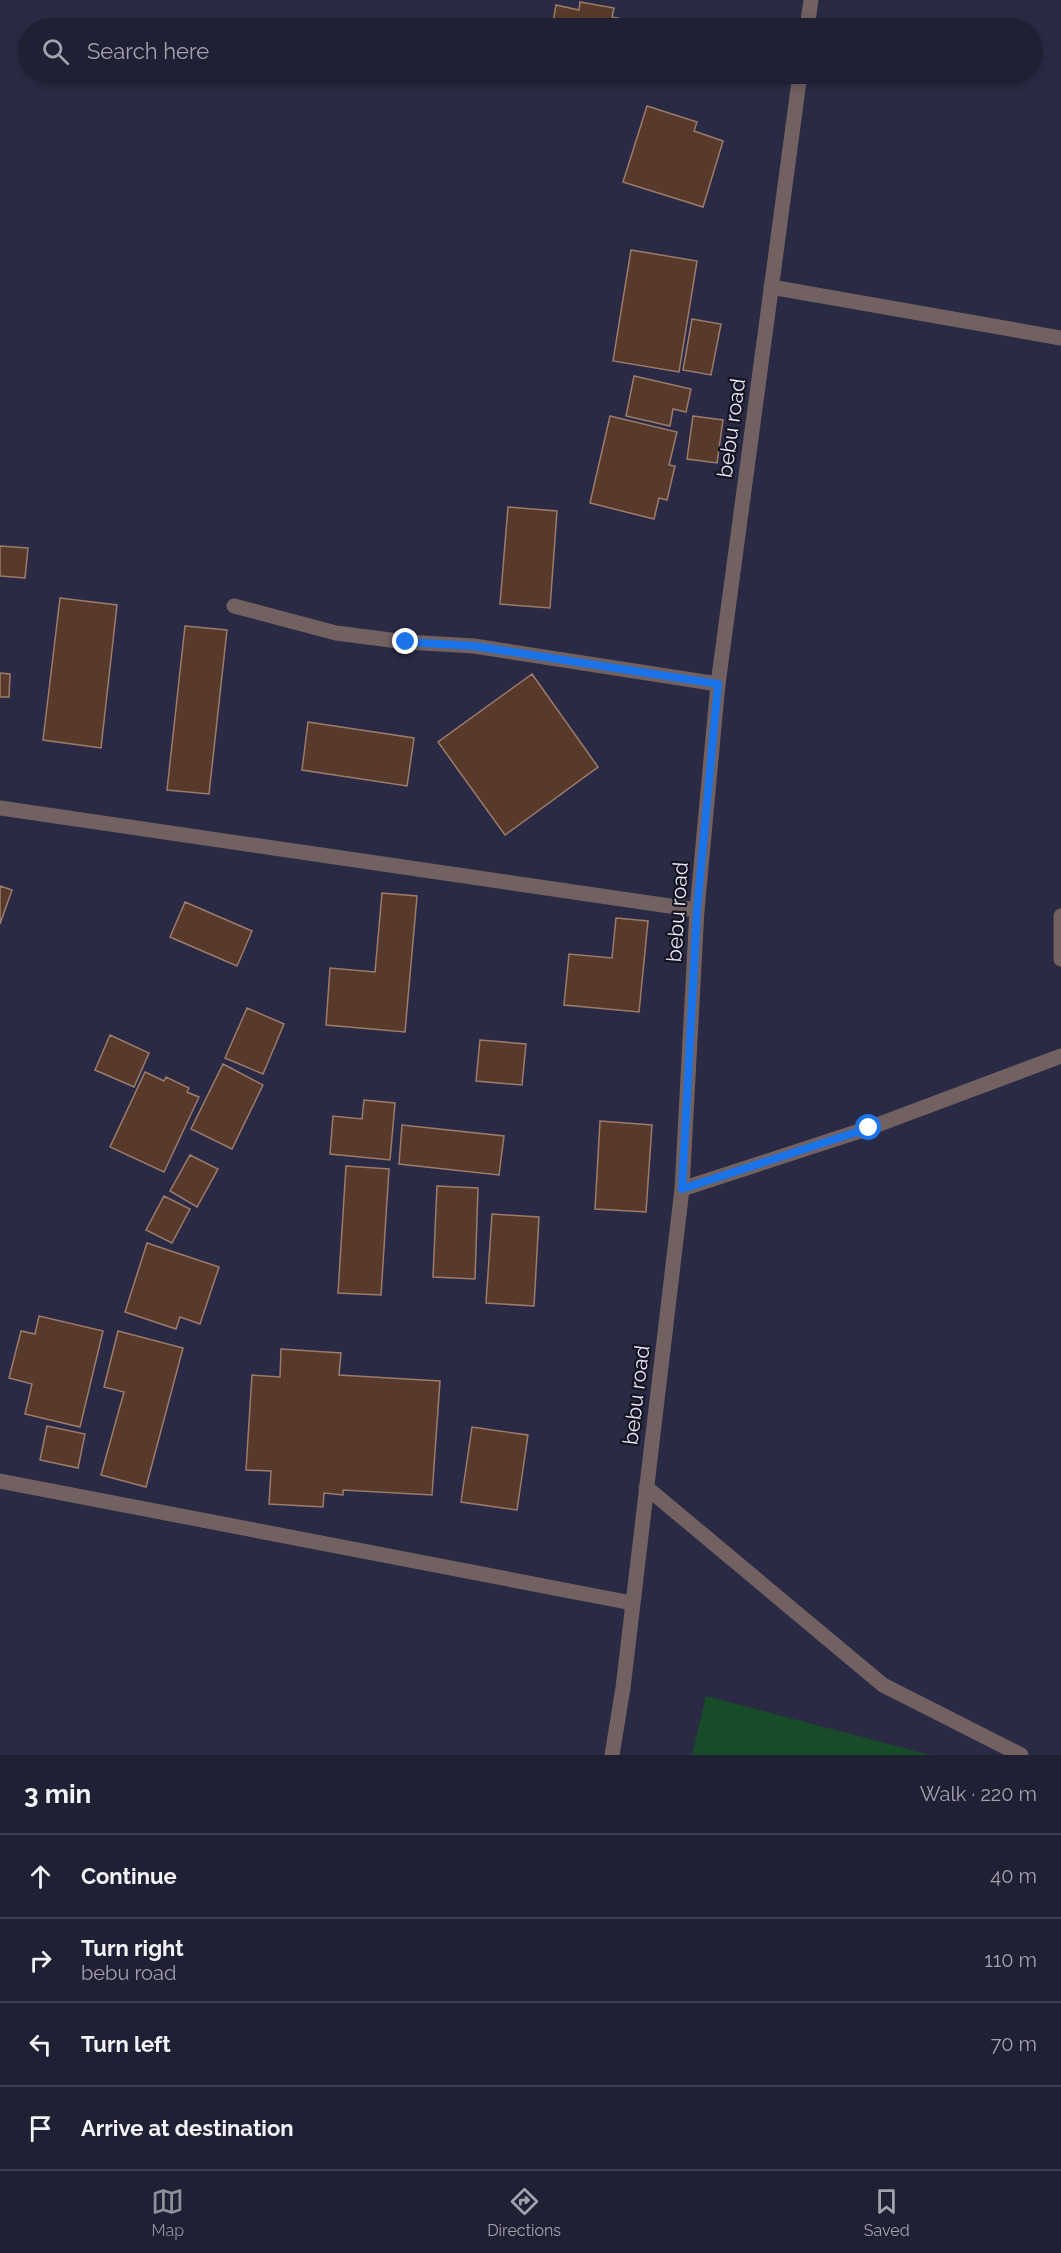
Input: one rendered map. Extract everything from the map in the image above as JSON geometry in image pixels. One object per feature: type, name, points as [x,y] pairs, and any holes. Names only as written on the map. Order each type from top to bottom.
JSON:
[{"type":"street","points":[[807,18],[808,0]]},
{"type":"street","name":"bebu road","points":[[612,1755],[623,1688],[682,1189],[697,910],[718,684],[800,84]]},
{"type":"street","points":[[771,287],[1061,338]]},
{"type":"street","points":[[234,606],[336,633],[406,642],[474,646],[718,684]]},
{"type":"street","points":[[0,808],[697,910]]},
{"type":"street","points":[[1061,916],[1061,959]]},
{"type":"street","points":[[682,1189],[869,1128],[1061,1056]]},
{"type":"street","points":[[0,1481],[632,1603]]},
{"type":"street","points":[[646,1487],[883,1685],[1022,1755]]},
{"type":"green space","points":[[706,1696],[930,1755],[692,1755]]},
{"type":"building","points":[[580,2],[614,8],[612,17],[617,18],[554,18],[556,5],[579,10]]},
{"type":"building","points":[[647,106],[697,122],[694,131],[723,141],[703,207],[623,182]]},
{"type":"building","points":[[631,250],[697,261],[679,372],[613,361]]},
{"type":"building","points":[[692,319],[721,324],[711,375],[683,370]]},
{"type":"building","points":[[634,376],[691,389],[686,412],[673,409],[670,426],[626,416]]},
{"type":"building","points":[[610,416],[677,432],[669,465],[675,466],[667,500],[659,498],[654,519],[590,503]]},
{"type":"building","points":[[693,416],[723,420],[717,463],[687,459]]},
{"type":"building","points":[[508,507],[557,511],[550,608],[500,604]]},
{"type":"building","points":[[0,546],[28,548],[25,578],[0,576]]},
{"type":"building","points":[[60,598],[117,605],[101,748],[43,740]]},
{"type":"building","points":[[185,626],[227,630],[209,794],[167,790]]},
{"type":"building","points":[[0,673],[10,674],[9,697],[0,697]]},
{"type":"building","points":[[532,674],[598,767],[505,835],[438,742]]},
{"type":"building","points":[[308,722],[414,738],[407,786],[302,770]]},
{"type":"building","points":[[0,886],[12,890],[0,924]]},
{"type":"building","points":[[382,893],[417,896],[405,1032],[326,1025],[330,968],[375,972]]},
{"type":"building","points":[[185,902],[252,931],[237,966],[170,937]]},
{"type":"building","points":[[616,918],[648,921],[639,1012],[564,1005],[569,954],[612,958]]},
{"type":"building","points":[[247,1008],[284,1024],[263,1074],[225,1058]]},
{"type":"building","points":[[110,1035],[149,1053],[134,1087],[95,1070]]},
{"type":"building","points":[[480,1040],[526,1044],[522,1085],[476,1081]]},
{"type":"building","points":[[223,1064],[263,1085],[232,1149],[191,1129]]},
{"type":"building","points":[[145,1072],[164,1081],[166,1077],[189,1088],[187,1092],[199,1097],[164,1172],[110,1147]]},
{"type":"building","points":[[364,1100],[395,1103],[390,1160],[330,1154],[333,1116],[362,1119]]},
{"type":"building","points":[[600,1121],[652,1125],[646,1212],[595,1209]]},
{"type":"building","points":[[402,1125],[504,1136],[499,1175],[399,1164]]},
{"type":"building","points":[[190,1155],[218,1169],[197,1207],[170,1191]]},
{"type":"building","points":[[346,1166],[389,1169],[381,1295],[338,1293]]},
{"type":"building","points":[[437,1186],[478,1188],[475,1279],[433,1277]]},
{"type":"building","points":[[164,1196],[190,1209],[172,1243],[146,1230]]},
{"type":"building","points":[[492,1214],[539,1217],[534,1306],[486,1303]]},
{"type":"building","points":[[147,1243],[219,1267],[200,1324],[180,1317],[176,1329],[125,1312]]},
{"type":"building","points":[[39,1316],[103,1331],[80,1427],[25,1414],[32,1384],[9,1378],[21,1331],[35,1334]]},
{"type":"building","points":[[118,1331],[183,1348],[146,1487],[101,1475],[124,1392],[104,1387]]},
{"type":"building","points":[[281,1349],[341,1353],[339,1375],[440,1381],[432,1495],[343,1490],[343,1495],[324,1493],[323,1507],[269,1504],[271,1471],[246,1470],[252,1375],[280,1377]]},
{"type":"building","points":[[47,1426],[85,1434],[78,1468],[40,1460]]},
{"type":"building","points":[[472,1427],[528,1435],[517,1510],[461,1502]]},
{"type":"route","points":[[406,642],[474,646],[718,684],[697,910],[682,1189],[869,1128]]}]
